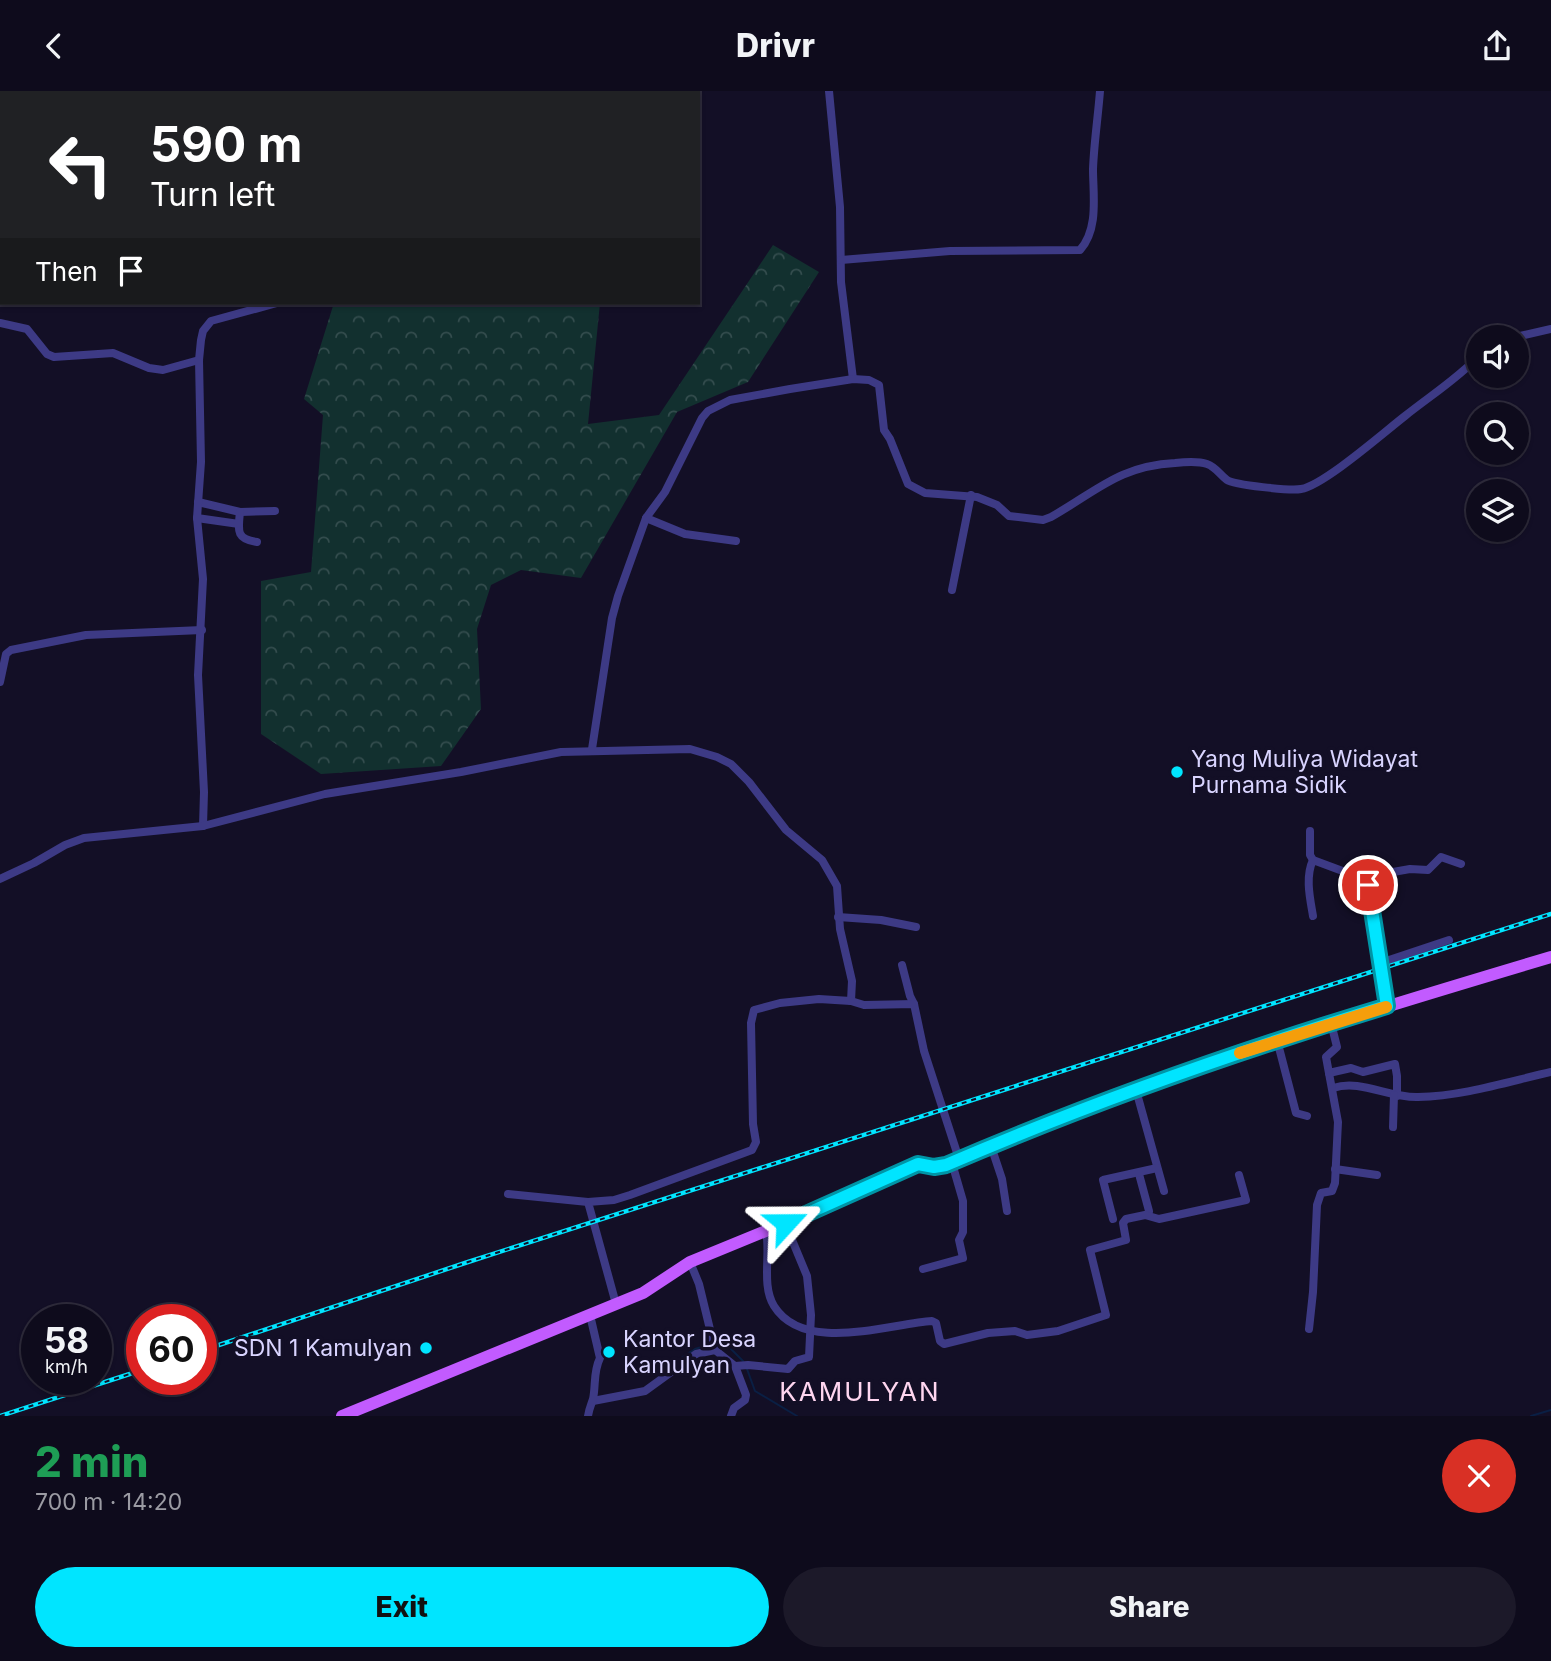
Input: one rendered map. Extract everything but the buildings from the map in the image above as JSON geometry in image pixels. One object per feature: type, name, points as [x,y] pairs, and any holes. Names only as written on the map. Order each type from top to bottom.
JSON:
[{"type":"main road","points":[[342,1416],[643,1293],[690,1262],[918,1164],[939,1167],[1094,1104],[1277,1040],[1551,957]]},
{"type":"street","points":[[830,91],[840,207],[841,282],[853,379]]},
{"type":"street","points":[[841,260],[950,251],[1080,250],[1085,244],[1094,211],[1093,168],[1100,91]]},
{"type":"street","points":[[203,827],[204,792],[198,674],[203,579],[197,518],[201,462],[199,360],[203,331],[211,321],[270,305]]},
{"type":"street","points":[[0,323],[27,329],[47,354],[54,357],[113,353],[149,368],[163,370],[199,360]]},
{"type":"street","points":[[1529,334],[1551,330]]},
{"type":"street","points":[[592,749],[614,607],[646,518],[665,492],[702,418],[708,411],[730,400],[831,381],[869,380],[879,385],[884,430],[908,484],[925,493],[971,495],[997,505],[1009,516],[1043,520],[1130,470],[1164,463],[1210,465],[1229,482],[1287,490],[1311,486],[1355,456],[1466,368]]},
{"type":"street","points":[[952,590],[971,495]]},
{"type":"street","points":[[198,502],[240,512],[275,511]]},
{"type":"street","points":[[240,512],[240,533],[244,539],[257,542]]},
{"type":"street","points":[[197,518],[239,524]]},
{"type":"street","points":[[646,518],[685,534],[736,541]]},
{"type":"street","points":[[0,681],[6,654],[11,650],[86,635],[202,630]]},
{"type":"street","points":[[0,879],[84,838],[203,827],[326,794],[561,752],[592,749],[690,749],[731,764],[749,782],[786,830],[822,860],[837,886],[838,917],[852,981],[851,1001]]},
{"type":"street","points":[[1310,831],[1310,852],[1313,860],[1309,890],[1313,916]]},
{"type":"street","points":[[1367,883],[1409,869],[1428,870],[1441,857],[1461,864]]},
{"type":"street","points":[[1313,860],[1364,879],[1367,883],[1387,1006]]},
{"type":"street","points":[[838,917],[916,927]]},
{"type":"street","points":[[1380,963],[1449,940]]},
{"type":"street","points":[[902,965],[955,1161],[963,1201],[963,1232],[959,1240],[962,1258],[923,1269]]},
{"type":"street","points":[[508,1194],[588,1202],[614,1200],[752,1150],[756,1142],[752,1105],[751,1030],[754,1010],[780,1003],[819,999],[851,1001],[864,1005],[914,1004]]},
{"type":"street","points":[[1309,1329],[1317,1205],[1321,1193],[1334,1190],[1338,1122],[1326,1056],[1337,1047],[1331,1023]]},
{"type":"street","points":[[1277,1040],[1296,1112],[1307,1116]]},
{"type":"street","points":[[1329,1073],[1351,1068],[1363,1072],[1395,1064],[1397,1076],[1393,1128]]},
{"type":"street","points":[[1333,1088],[1356,1085],[1396,1095],[1426,1097],[1459,1093],[1551,1072]]},
{"type":"street","points":[[1136,1090],[1164,1191]]},
{"type":"street","points":[[991,1146],[1003,1184],[1007,1211]]},
{"type":"street","points":[[1139,1174],[1157,1168]]},
{"type":"street","points":[[1335,1169],[1377,1175]]},
{"type":"street","points":[[1113,1219],[1103,1180],[1138,1171],[1149,1211]]},
{"type":"street","points":[[766,1231],[766,1275],[774,1305],[788,1320],[810,1330],[851,1332],[932,1321],[936,1323],[940,1341],[944,1344],[988,1333],[1015,1331],[1027,1335],[1058,1331],[1106,1315],[1090,1250],[1126,1240],[1123,1223],[1126,1219],[1145,1215],[1159,1219],[1246,1200],[1239,1175]]},
{"type":"street","points":[[588,1202],[616,1304]]},
{"type":"street","points":[[593,1401],[645,1391],[693,1356],[715,1350],[742,1365],[788,1369],[795,1361],[807,1359],[811,1313],[807,1276],[786,1223]]},
{"type":"street","points":[[690,1262],[699,1284],[715,1350]]},
{"type":"street","points":[[589,1416],[589,1406],[593,1401],[595,1368],[600,1357],[590,1315]]},
{"type":"street","points":[[731,1416],[734,1409],[746,1398],[742,1365]]},
{"type":"green space","points":[[773,245],[819,272],[748,382],[677,412],[581,578],[521,570],[491,585],[477,629],[481,709],[441,766],[321,774],[261,734],[261,581],[311,572],[323,415],[304,399],[333,306],[600,305],[588,424],[659,415]]},
{"type":"waterway","points":[[681,1358],[695,1349],[711,1344]]},
{"type":"waterway","points":[[716,1344],[729,1347],[743,1361]]},
{"type":"waterway","points":[[747,1369],[755,1391],[797,1416]]},
{"type":"waterway","points":[[1531,1416],[1551,1410]]},
{"type":"railway","points":[[217,1346],[468,1262],[1551,914]]},
{"type":"railway","points":[[0,1416],[126,1375]]},
{"type":"slow traffic","points":[[1240,1053],[1306,1030],[1386,1007]]},
{"type":"place","name":"Yang Muliya Widayat Purnama Sidik","points":[[1177,772]]},
{"type":"place","name":"SDN 1 Kamulyan","points":[[426,1348]]},
{"type":"place","name":"Kantor Desa Kamulyan","points":[[609,1352]]},
{"type":"district","name":"KAMULYAN","points":[[860,1392]]},
{"type":"route","points":[[786,1223],[918,1164],[934,1167],[946,1165],[1094,1104],[1202,1065],[1387,1006],[1368,885]]}]
